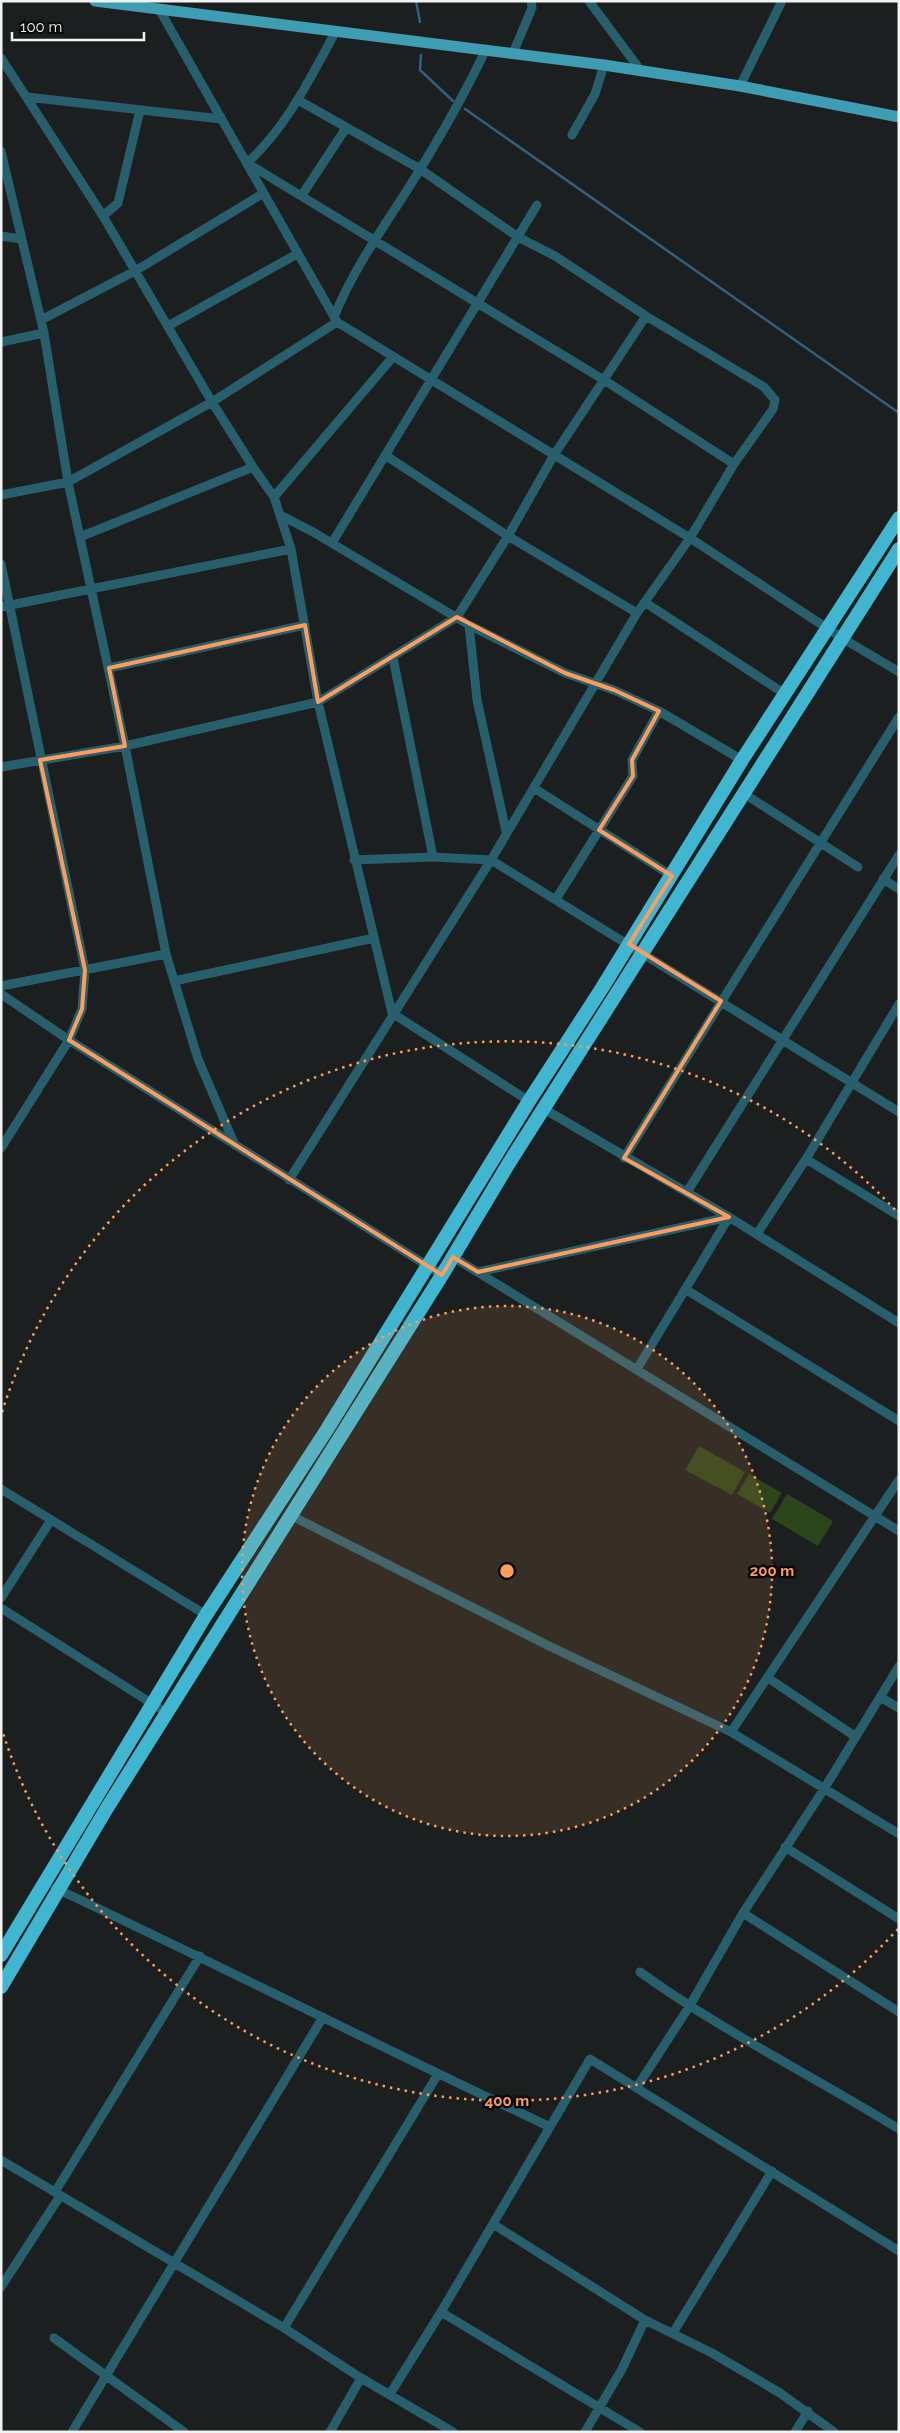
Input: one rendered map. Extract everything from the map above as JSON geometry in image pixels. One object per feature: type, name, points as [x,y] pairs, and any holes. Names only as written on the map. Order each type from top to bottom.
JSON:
[{"type":"highway","points":[[1,1955],[206,1616],[326,1431],[429,1266],[529,1100],[672,876],[742,760],[899,518]]},
{"type":"highway","points":[[1,1987],[60,1891],[106,1808],[292,1516],[544,1109],[743,793],[899,549]]},
{"type":"main road","points":[[95,1],[641,70],[740,86],[899,117]]},
{"type":"street","points":[[513,53],[532,8],[532,1]]},
{"type":"street","points":[[589,1],[641,70]]},
{"type":"street","points":[[740,86],[782,1]]},
{"type":"street","points":[[159,9],[220,119],[247,163],[262,194],[335,319],[392,358],[690,538],[842,638],[899,672]]},
{"type":"street","points":[[247,163],[268,144],[298,100],[336,31]]},
{"type":"street","points":[[1,495],[68,482],[212,402],[335,319],[345,289],[471,83],[486,49]]},
{"type":"street","points":[[1,58],[103,216],[252,468],[274,497],[282,516],[291,549],[318,702],[354,860],[392,1013],[529,1100]]},
{"type":"street","points":[[572,135],[595,94],[604,65]]},
{"type":"street","points":[[27,97],[220,119]]},
{"type":"street","points":[[289,1180],[392,1013],[490,860],[637,613],[646,603],[690,538],[734,464],[773,409],[774,400],[764,387],[646,316],[555,256],[518,236],[420,169],[298,100]]},
{"type":"street","points":[[103,216],[118,203],[140,110]]},
{"type":"street","points":[[302,195],[346,128]]},
{"type":"street","points":[[2,155],[44,333],[68,482],[109,668],[166,954],[198,1059],[234,1143]]},
{"type":"street","points":[[247,163],[375,239],[604,380],[734,464]]},
{"type":"street","points":[[41,320],[135,271],[262,194]]},
{"type":"street","points":[[332,543],[536,205]]},
{"type":"street","points":[[1,236],[22,239]]},
{"type":"street","points":[[168,326],[297,254]]},
{"type":"street","points":[[1,768],[125,746],[318,702],[457,617],[508,536],[554,455],[646,316]]},
{"type":"street","points":[[1,342],[44,333]]},
{"type":"street","points":[[274,497],[392,358]]},
{"type":"street","points":[[384,455],[508,536],[637,613]]},
{"type":"street","points":[[80,538],[252,468]]},
{"type":"street","points":[[282,516],[332,543],[469,625],[566,673],[595,683],[658,711],[742,760]]},
{"type":"street","points":[[6,606],[291,549]]},
{"type":"street","points":[[1,564],[6,606],[85,970],[82,1009],[69,1040],[1,1148]]},
{"type":"street","points":[[646,603],[785,694]]},
{"type":"street","points":[[109,668],[305,625]]},
{"type":"street","points":[[469,625],[477,700],[506,831]]},
{"type":"street","points":[[392,658],[433,857]]},
{"type":"street","points":[[556,899],[633,776],[632,760],[658,711]]},
{"type":"street","points":[[624,1158],[899,717]]},
{"type":"street","points":[[534,788],[672,876]]},
{"type":"street","points":[[743,793],[858,867]]},
{"type":"street","points":[[688,1192],[899,854]]},
{"type":"street","points":[[354,860],[433,857],[490,860],[643,952],[899,1112]]},
{"type":"street","points":[[883,879],[899,889]]},
{"type":"street","points":[[174,981],[374,938]]},
{"type":"street","points":[[1,986],[166,954]]},
{"type":"street","points":[[1,994],[69,1040],[442,1275]]},
{"type":"street","points":[[756,1234],[806,1159],[850,1082],[899,1004]]},
{"type":"street","points":[[544,1109],[624,1158],[688,1192],[899,1323]]},
{"type":"street","points":[[806,1159],[899,1216]]},
{"type":"street","points":[[478,1272],[729,1217]]},
{"type":"street","points":[[637,1369],[729,1217]]},
{"type":"street","points":[[453,1257],[899,1530]]},
{"type":"street","points":[[685,1289],[899,1421]]},
{"type":"street","points":[[731,1732],[899,1480]]},
{"type":"street","points":[[1,1489],[206,1616]]},
{"type":"street","points":[[292,1516],[549,1646],[731,1732],[899,1834]]},
{"type":"street","points":[[1,1598],[51,1520]]},
{"type":"street","points":[[1,1608],[167,1713]]},
{"type":"street","points":[[636,2087],[689,2007],[743,1913],[824,1789],[899,1666]]},
{"type":"street","points":[[768,1678],[856,1737]]},
{"type":"street","points":[[880,1697],[899,1708]]},
{"type":"street","points":[[785,1847],[899,1919]]},
{"type":"street","points":[[44,1883],[200,1956],[438,2074],[550,2126]]},
{"type":"street","points":[[743,1913],[899,2012]]},
{"type":"street","points":[[1,2287],[200,1956]]},
{"type":"street","points":[[640,1972],[689,2007],[840,2092],[899,2129]]},
{"type":"street","points":[[72,2432],[324,2017]]},
{"type":"street","points":[[390,2394],[441,2312],[590,2059],[899,2251]]},
{"type":"street","points":[[284,2328],[438,2074]]},
{"type":"street","points":[[1,2160],[284,2328],[361,2378],[453,2432]]},
{"type":"street","points":[[673,2333],[772,2171]]},
{"type":"street","points":[[493,2224],[645,2320],[712,2353],[808,2411],[834,2432]]},
{"type":"street","points":[[441,2312],[640,2432]]},
{"type":"street","points":[[584,2432],[601,2407],[622,2369],[645,2320]]},
{"type":"street","points":[[54,2338],[184,2432]]},
{"type":"street","points":[[330,2432],[361,2378]]},
{"type":"street","points":[[795,2432],[808,2411]]},
{"type":"highlighted area","points":[[457,617],[565,673],[614,690],[659,711],[632,760],[633,776],[599,830],[672,876],[629,944],[721,1001],[624,1158],[729,1217],[478,1272],[453,1257],[442,1275],[69,1040],[82,1009],[85,970],[40,760],[125,746],[109,668],[305,625],[318,702]]},
{"type":"green space","points":[[699,1446],[745,1472],[732,1495],[685,1470]]},
{"type":"green space","points":[[749,1474],[782,1493],[770,1513],[737,1494]]},
{"type":"green space","points":[[787,1494],[833,1521],[818,1546],[772,1519]]},
{"type":"waterway","points":[[416,1],[420,22]]},
{"type":"waterway","points":[[421,55],[420,70],[453,101]]},
{"type":"waterway","points":[[465,109],[899,413]]}]
